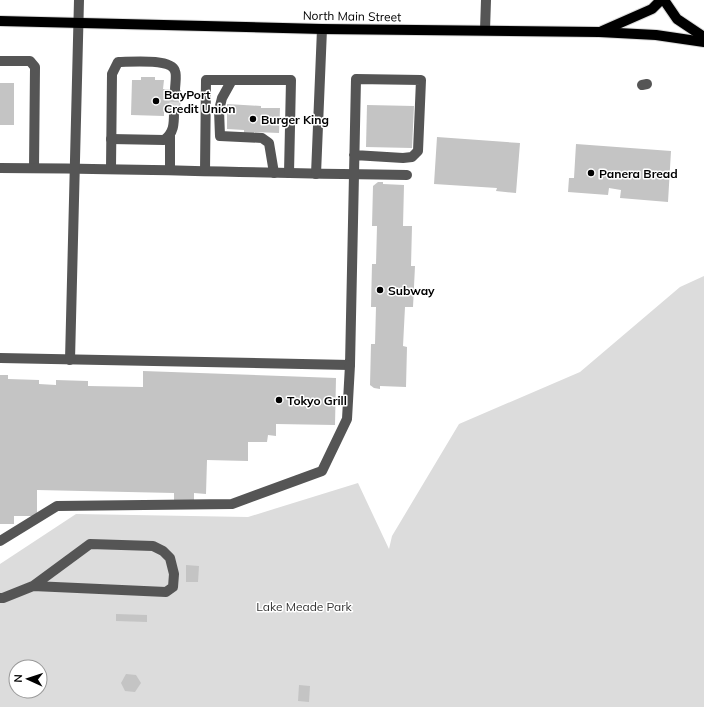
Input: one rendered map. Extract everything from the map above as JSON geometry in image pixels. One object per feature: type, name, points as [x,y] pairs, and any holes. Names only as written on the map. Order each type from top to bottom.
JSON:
[{"type":"main road","points":[[598,32],[652,9],[660,0]]},
{"type":"main road","points":[[664,0],[677,19],[704,38]]},
{"type":"main road","name":"North Main Street","points":[[0,21],[322,29],[598,32],[656,35],[704,42]]},
{"type":"lane","points":[[70,360],[79,0]]},
{"type":"lane","points":[[485,30],[486,0]]},
{"type":"lane","points":[[316,174],[322,29]]},
{"type":"lane","points":[[0,61],[30,61],[35,66],[34,168]]},
{"type":"lane","points":[[111,168],[112,74],[118,62],[163,62],[171,65],[175,71],[175,90]]},
{"type":"lane","points":[[0,541],[57,506],[232,504],[322,471],[347,419],[350,365],[354,155],[356,79],[420,80],[418,150],[412,157],[403,158],[354,155]]},
{"type":"lane","points":[[205,171],[206,80],[291,80],[289,173]]},
{"type":"lane","points":[[232,80],[222,98],[219,110],[220,136],[262,138],[269,143],[274,173]]},
{"type":"lane","points":[[170,170],[170,135],[174,124],[174,112]]},
{"type":"lane","points":[[111,139],[164,140],[170,135]]},
{"type":"lane","points":[[0,168],[111,168],[407,175]]},
{"type":"lane","points":[[0,358],[350,365]]},
{"type":"lane","points":[[0,598],[33,586],[90,544],[153,546],[163,551],[170,558],[174,574],[173,587],[166,592],[33,586]]},
{"type":"green space","name":"Lake Meade Park","points":[[704,276],[704,707],[0,707],[0,564],[76,514],[248,517],[358,483],[389,549],[392,536],[459,424],[580,372],[680,287]]},
{"type":"building","name":"BayPort Credit Union","points":[[141,77],[155,77],[155,80],[164,80],[163,89],[181,90],[180,112],[164,112],[164,116],[131,115],[132,80],[141,80]]},
{"type":"building","points":[[0,83],[14,83],[14,125],[0,125]]},
{"type":"building","name":"Burger King","points":[[227,104],[261,106],[261,108],[280,108],[279,133],[254,132],[254,134],[244,133],[244,130],[227,129]]},
{"type":"building","points":[[367,105],[414,106],[412,148],[366,147]]},
{"type":"building","points":[[437,137],[520,143],[516,193],[496,191],[497,188],[434,184]]},
{"type":"building","points":[[576,144],[671,151],[668,202],[620,198],[621,190],[609,188],[608,195],[568,192],[569,178],[574,178]]},
{"type":"building","points":[[378,182],[383,182],[383,184],[404,185],[403,226],[412,226],[411,266],[415,266],[413,307],[405,307],[403,346],[407,347],[406,387],[380,386],[380,389],[374,388],[370,385],[371,344],[375,344],[376,307],[371,307],[372,264],[376,264],[377,226],[372,226],[373,186]]},
{"type":"building","points":[[143,371],[336,378],[335,425],[276,424],[276,436],[268,435],[267,442],[248,442],[248,461],[207,460],[206,494],[194,493],[194,500],[174,500],[174,493],[37,490],[37,516],[14,516],[14,524],[0,524],[0,375],[8,375],[8,379],[39,380],[39,384],[56,385],[56,380],[88,381],[88,386],[143,387]]},
{"type":"building","points":[[186,565],[199,566],[198,582],[186,582]]},
{"type":"building","points":[[116,614],[147,615],[147,622],[116,621]]},
{"type":"building","points":[[126,674],[136,675],[141,683],[135,692],[125,691],[121,683]]},
{"type":"building","points":[[299,685],[310,686],[309,702],[298,701]]},
{"type":"tunnel","points":[[174,112],[175,90]]},
{"type":"place","name":"BayPort Credit Union","points":[[156,101]]},
{"type":"place","name":"Burger King","points":[[253,119]]},
{"type":"place","name":"Panera Bread","points":[[591,173]]},
{"type":"place","name":"Subway","points":[[380,290]]},
{"type":"place","name":"Tokyo Grill","points":[[279,400]]}]
